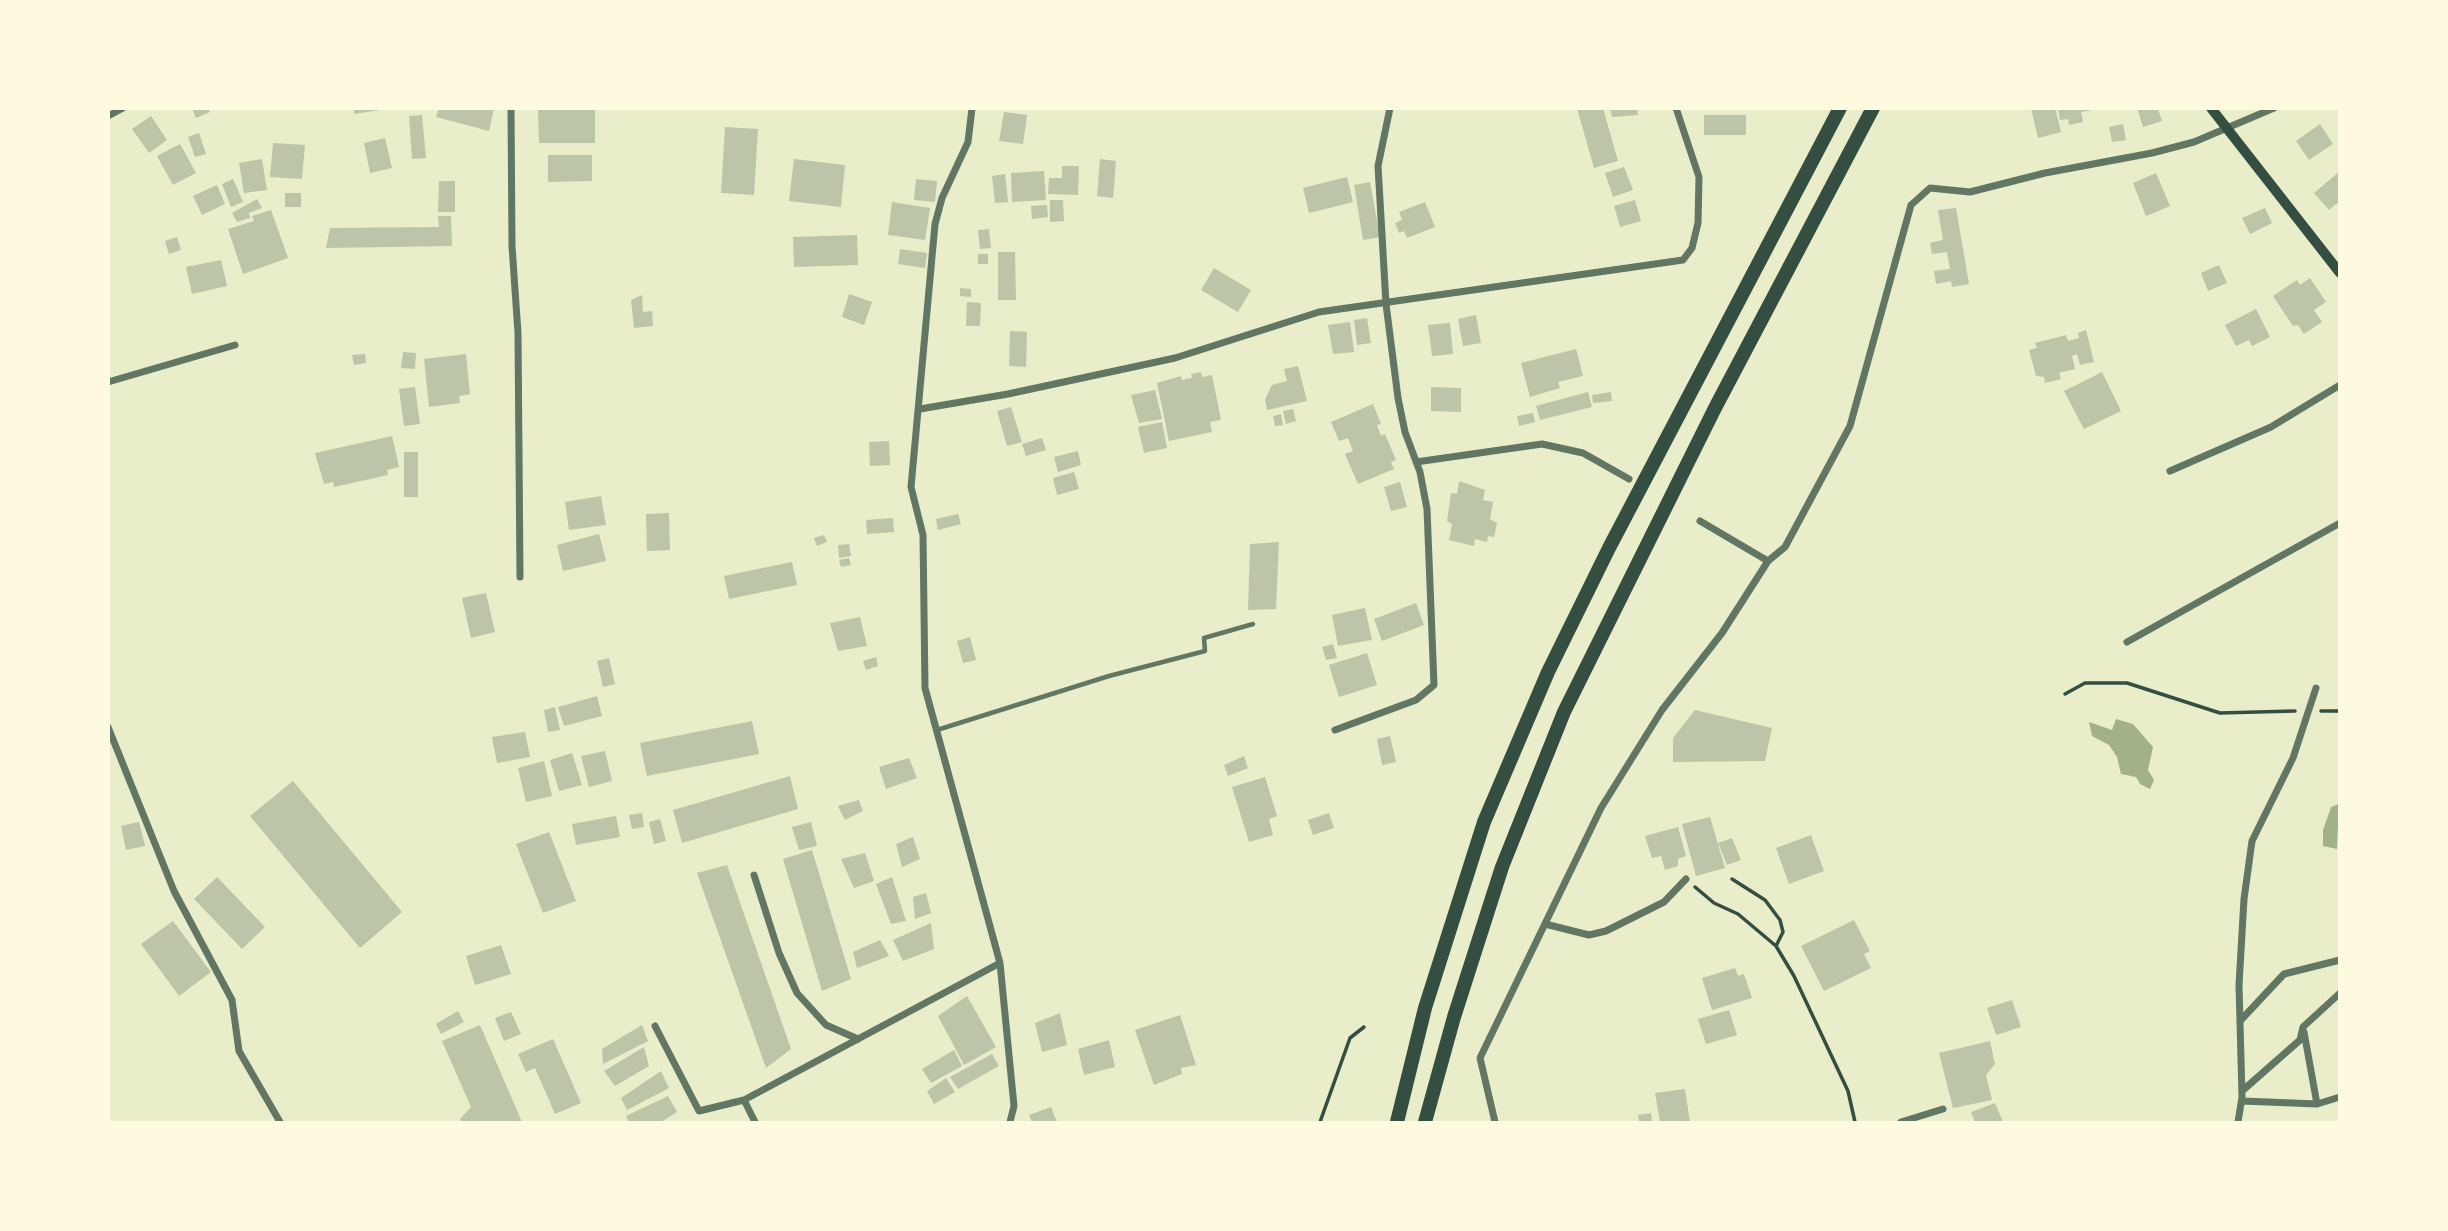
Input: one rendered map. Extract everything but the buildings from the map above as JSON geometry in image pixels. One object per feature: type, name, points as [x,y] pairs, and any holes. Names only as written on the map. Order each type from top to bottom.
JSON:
[{"type":"highway","points":[[1398,1122],[1425,1007],[1476,848],[1548,672],[1609,548],[1840,108]]},
{"type":"highway","points":[[1425,1122],[1454,1017],[1502,867],[1564,712],[1715,408],[1874,108]]},
{"type":"main road","points":[[2211,108],[2223,127],[2340,273]]},
{"type":"street","points":[[108,116],[123,108]]},
{"type":"street","points":[[511,108],[512,246],[519,333],[520,577]]},
{"type":"street","points":[[972,108],[968,142],[942,198],[935,224],[911,487],[923,535],[925,688],[1000,963],[1014,1106],[1010,1122]]},
{"type":"street","points":[[1335,730],[1416,700],[1434,685],[1427,509],[1398,398],[1386,304],[1378,166],[1390,108]]},
{"type":"street","points":[[920,409],[1008,394],[1175,358],[1319,312],[1683,260],[1692,248],[1698,223],[1699,177],[1676,108]]},
{"type":"street","points":[[1495,1122],[1480,1058],[1607,798],[1662,710],[1722,633],[1768,561],[1784,547],[1850,426],[1910,205],[1930,188],[1970,192],[2045,173],[2152,153],[2193,142],[2223,127],[2274,108]]},
{"type":"street","points":[[108,382],[235,345]]},
{"type":"street","points":[[2170,471],[2271,428],[2340,385]]},
{"type":"street","points":[[1416,461],[1542,444],[1583,453],[1629,479]]},
{"type":"street","points":[[1700,521],[1768,561]]},
{"type":"street","points":[[2127,642],[2340,523]]},
{"type":"street","points":[[2238,1122],[2242,1101],[2240,1021],[2244,899],[2252,841],[2293,758],[2316,688]]},
{"type":"street","points":[[108,727],[174,891],[232,1000],[239,1051],[279,1122]]},
{"type":"street","points":[[754,875],[779,953],[797,993],[826,1025],[858,1039]]},
{"type":"street","points":[[1545,924],[1589,935],[1606,931],[1664,902],[1686,879]]},
{"type":"street","points":[[2240,1021],[2284,975],[2340,960]]},
{"type":"street","points":[[655,1026],[699,1111],[744,1100],[1000,963]]},
{"type":"street","points":[[2242,1091],[2301,1040],[2304,1027],[2340,993]]},
{"type":"street","points":[[2304,1027],[2317,1104]]},
{"type":"street","points":[[2242,1101],[2317,1104],[2340,1097]]},
{"type":"street","points":[[744,1100],[755,1122]]},
{"type":"street","points":[[1901,1122],[1943,1109]]},
{"type":"lane","points":[[937,730],[1109,676],[1205,651],[1204,638],[1253,624]]},
{"type":"path","points":[[2065,694],[2085,683],[2127,683],[2220,713],[2340,711]]},
{"type":"path","points":[[1686,879],[1714,903],[1738,914],[1776,946],[1799,986],[1849,1091],[1855,1122]]},
{"type":"path","points":[[1732,879],[1765,900],[1780,919],[1783,932],[1776,946]]},
{"type":"path","points":[[1320,1122],[1350,1038],[1364,1027]]},
{"type":"shaded area","points":[[2116,719],[2133,724],[2153,747],[2148,770],[2154,780],[2150,789],[2140,784],[2136,777],[2121,774],[2117,757],[2109,745],[2092,736],[2089,722],[2112,730]]},
{"type":"shaded area","points":[[2339,804],[2337,849],[2323,846],[2323,830],[2331,807]]}]
